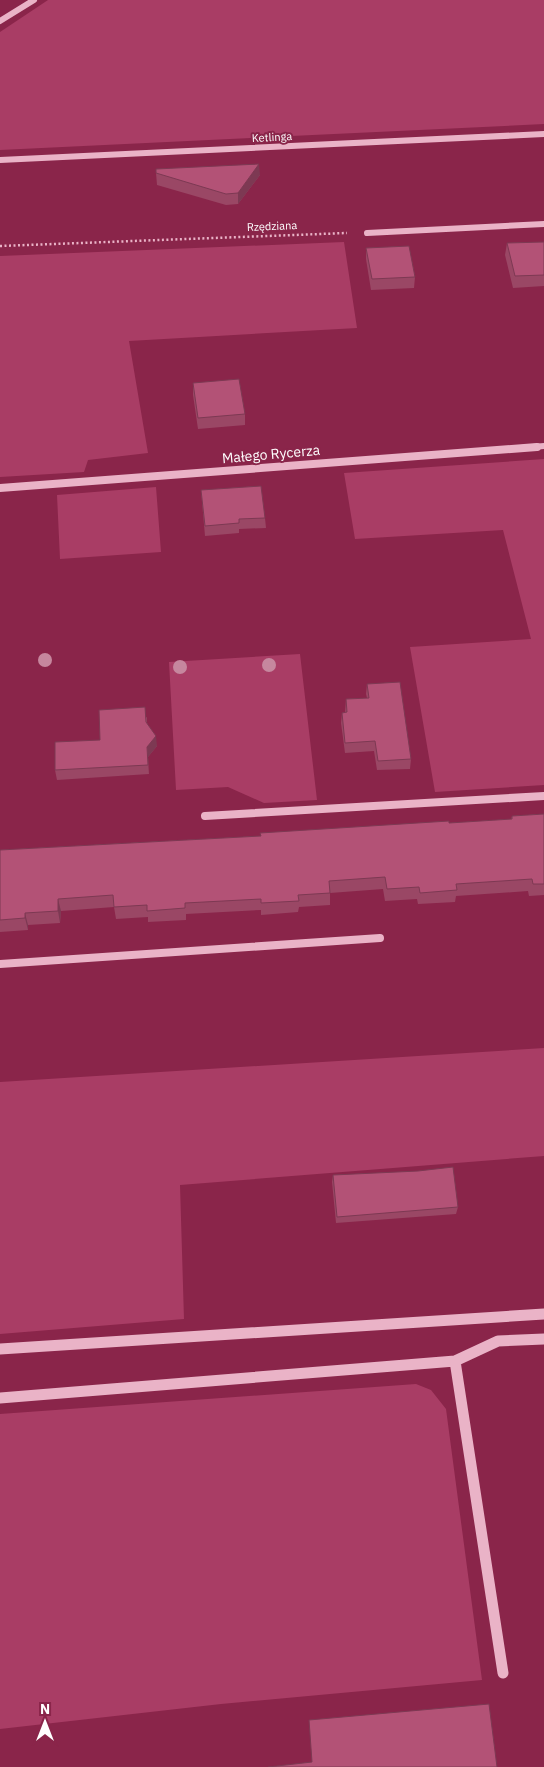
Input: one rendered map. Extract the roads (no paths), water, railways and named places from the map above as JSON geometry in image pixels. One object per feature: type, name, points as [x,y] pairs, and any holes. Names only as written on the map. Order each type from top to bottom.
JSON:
[{"type":"street","points":[[0,20],[34,0]]},
{"type":"street","name":"Ketlinga","points":[[0,160],[544,134]]},
{"type":"street","points":[[367,233],[544,224]]},
{"type":"street","name":"Małego Rycerza","points":[[0,488],[544,446]]},
{"type":"street","points":[[205,816],[544,796]]},
{"type":"street","points":[[0,964],[380,938]]},
{"type":"street","points":[[0,1349],[544,1314]]},
{"type":"street","points":[[0,1398],[454,1362],[498,1341],[544,1339]]},
{"type":"street","points":[[454,1362],[502,1673]]}]
